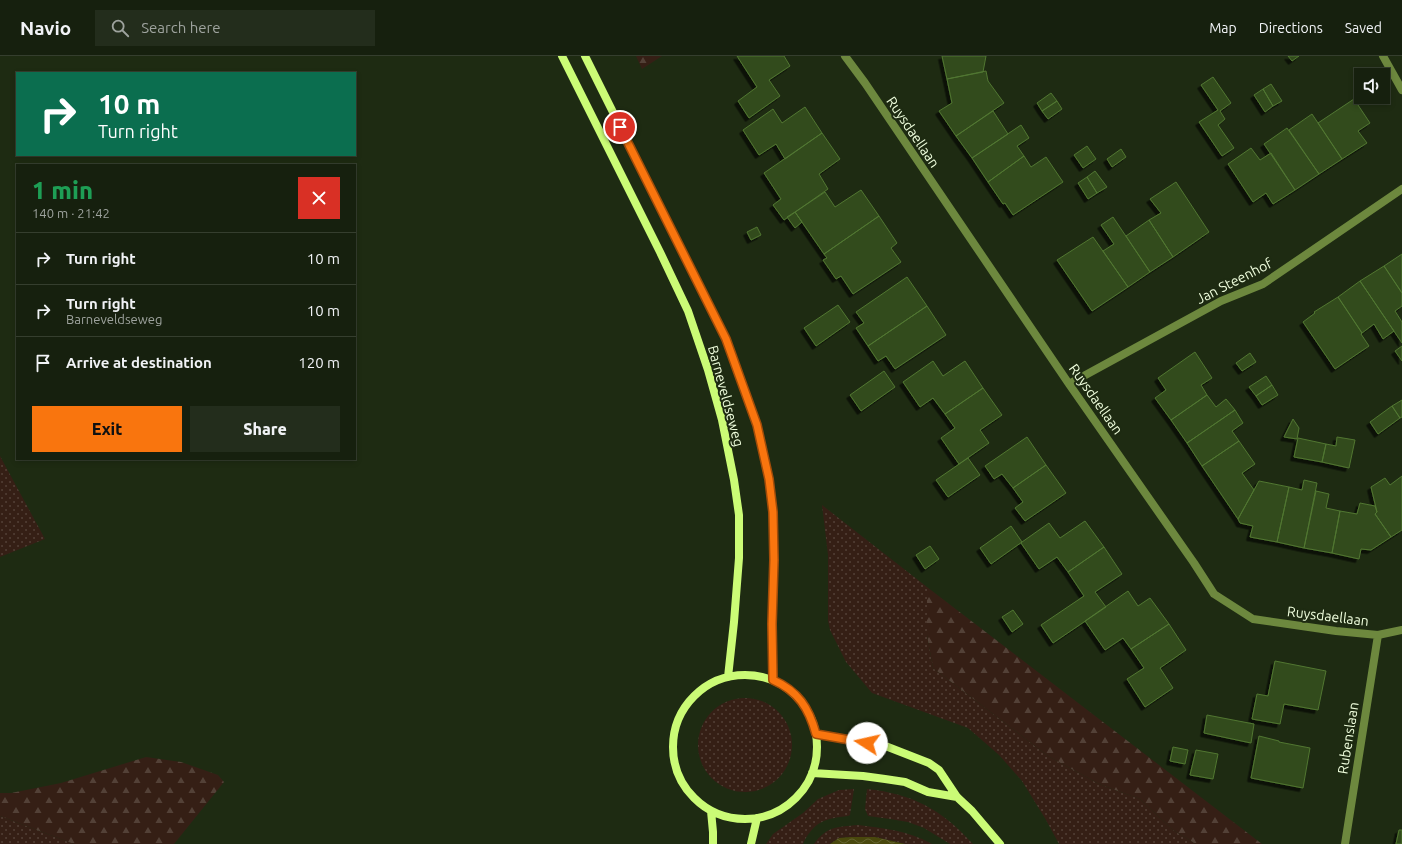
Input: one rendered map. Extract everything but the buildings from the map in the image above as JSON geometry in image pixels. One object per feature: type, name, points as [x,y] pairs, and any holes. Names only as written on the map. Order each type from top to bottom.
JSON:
[{"type":"main road","name":"Barneveldseweg","points":[[562,56],[688,311],[708,370],[722,420],[734,480],[739,515],[739,558],[728,677]]},
{"type":"main road","name":"Barneveldseweg","points":[[585,56],[726,339],[757,425],[769,479],[773,512],[773,680]]},
{"type":"main road","points":[[750,674],[773,680],[793,692],[804,704],[812,719],[816,734],[817,747],[816,760],[812,773],[796,798],[771,814],[757,818],[741,819],[725,816],[711,811],[697,801],[686,789],[678,775],[673,759],[673,743],[677,722],[681,712],[691,698],[703,687],[717,680],[750,674]]},
{"type":"main road","points":[[816,734],[888,747],[929,763],[939,770],[957,797],[972,811],[1000,844]]},
{"type":"main road","points":[[812,773],[885,778],[905,782],[928,792],[957,797]]},
{"type":"main road","points":[[711,811],[713,832],[712,844]]},
{"type":"main road","points":[[751,844],[757,818]]},
{"type":"street","name":"Ruysdaellaan","points":[[845,56],[865,83],[1069,384],[1214,594],[1253,619],[1336,631],[1378,635],[1402,630]]},
{"type":"street","points":[[1383,56],[1402,90]]},
{"type":"street","name":"Jan Steenhof","points":[[1069,384],[1221,301],[1263,284],[1402,189]]},
{"type":"street","name":"Rubenslaan","points":[[1344,844],[1378,635]]},
{"type":"green space","points":[[636,56],[662,56],[642,69]]},
{"type":"green space","points":[[0,456],[45,539],[0,557]]},
{"type":"green space","points":[[822,505],[927,587],[927,635],[933,668],[1048,756],[1099,784],[1140,799],[1173,830],[1196,844],[1059,844],[1022,781],[999,755],[968,728],[872,693],[846,662],[830,630],[828,621],[828,555]]},
{"type":"green space","points":[[927,587],[1262,844],[1196,844],[1173,830],[1140,799],[1099,784],[1048,756],[933,668],[927,635]]},
{"type":"green space","points":[[745,698],[763,702],[778,712],[788,727],[792,745],[788,763],[778,778],[763,788],[745,792],[727,788],[712,778],[702,763],[698,745],[702,727],[712,712],[727,702]]},
{"type":"green space","points":[[146,757],[181,762],[218,775],[224,782],[174,844],[74,844],[0,816],[0,793],[11,793],[61,783]]},
{"type":"green space","points":[[854,789],[850,815],[821,822],[811,831],[803,844],[766,844],[773,834],[803,813],[818,799],[839,790]]},
{"type":"green space","points":[[867,789],[898,795],[925,805],[949,821],[973,844],[950,844],[924,828],[908,822],[868,816],[865,809]]},
{"type":"green space","points":[[0,816],[74,844],[0,844]]},
{"type":"green space","points":[[858,825],[905,833],[932,844],[905,844],[875,837],[851,837],[839,838],[830,844],[814,844],[823,834],[833,828]]},
{"type":"water","points":[[875,837],[905,844],[830,844],[839,838]]},
{"type":"route","points":[[620,127],[726,339],[757,425],[769,479],[773,512],[773,680],[793,692],[804,704],[812,719],[816,734],[867,743]]}]
